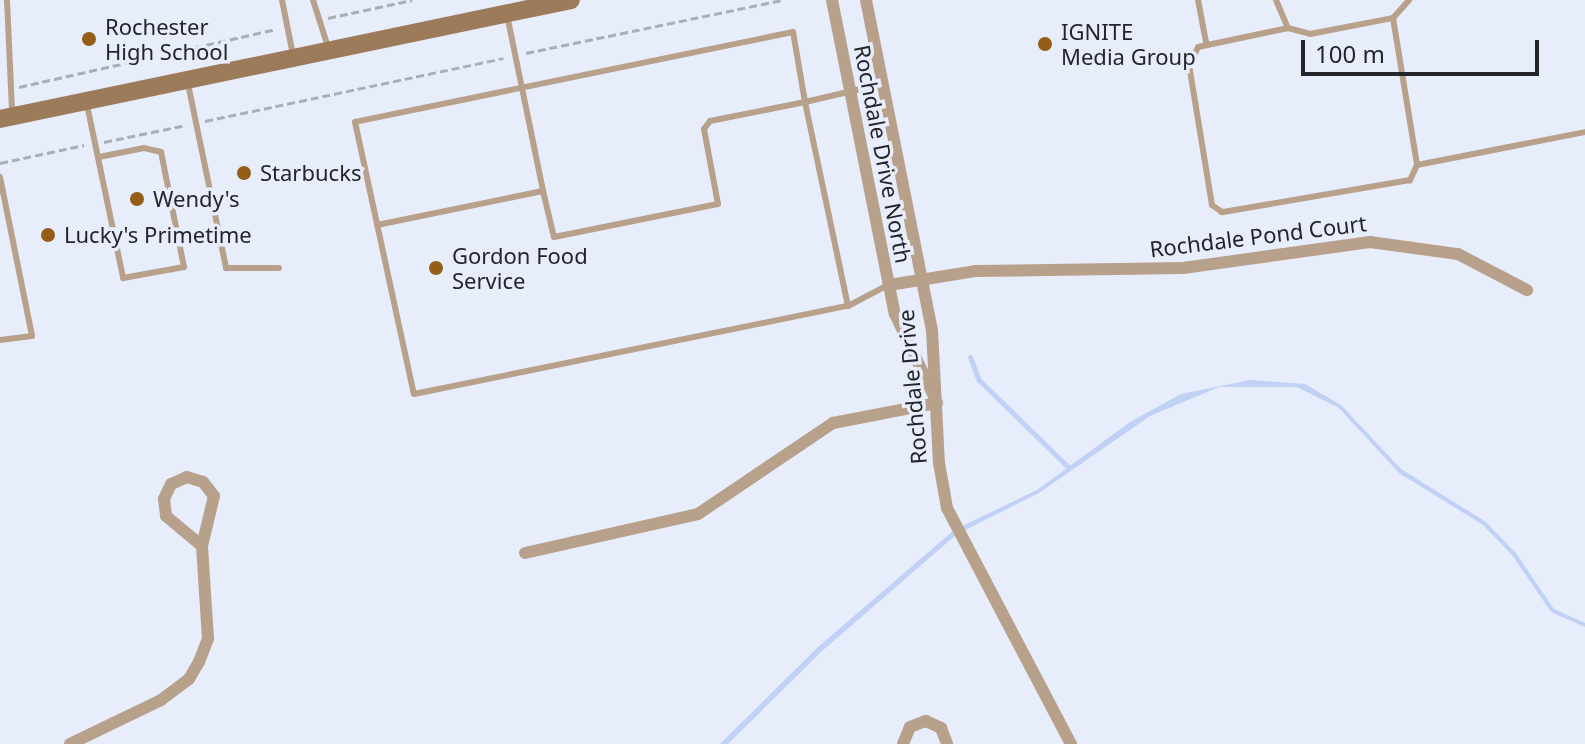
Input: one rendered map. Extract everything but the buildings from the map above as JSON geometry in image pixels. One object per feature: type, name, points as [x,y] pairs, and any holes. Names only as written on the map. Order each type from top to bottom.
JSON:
[{"type":"main road","points":[[6,118],[571,0]]},
{"type":"street","name":"Rochdale Drive North","points":[[832,0],[895,314],[937,403]]},
{"type":"street","name":"Rochdale Drive","points":[[866,0],[932,330],[940,475],[953,523],[1071,744]]},
{"type":"street","name":"Rochdale Pond Court","points":[[889,285],[975,271],[1183,268],[1370,242],[1458,254],[1527,290]]},
{"type":"street","points":[[525,553],[698,514],[833,423],[937,403]]},
{"type":"street","points":[[70,744],[161,700],[189,679],[208,639],[202,546],[214,496],[203,482],[187,477],[171,484],[164,499],[166,516],[202,546]]},
{"type":"street","points":[[903,744],[910,727],[926,721],[941,728],[947,744]]},
{"type":"lane","points":[[6,118],[11,89],[7,0]]},
{"type":"lane","points":[[282,0],[293,58]]},
{"type":"lane","points":[[313,0],[322,19],[329,51]]},
{"type":"lane","points":[[1198,0],[1206,42]]},
{"type":"lane","points":[[1276,0],[1288,28]]},
{"type":"lane","points":[[1393,18],[1417,165],[1410,180],[1222,212],[1212,205],[1189,65],[1206,42],[1288,28],[1310,34],[1393,18],[1409,0]]},
{"type":"lane","points":[[507,13],[554,237],[718,204],[704,129],[710,121],[882,84]]},
{"type":"lane","points":[[848,306],[793,32],[355,122],[414,394],[848,306],[889,285]]},
{"type":"lane","points":[[187,81],[226,268],[279,268]]},
{"type":"lane","points":[[86,101],[123,278],[184,267],[161,152],[144,148],[99,157]]},
{"type":"lane","points":[[1417,165],[1585,132]]},
{"type":"lane","points":[[0,177],[32,336],[0,340]]},
{"type":"lane","points":[[377,225],[543,191]]},
{"type":"path","points":[[322,19],[412,0]]},
{"type":"path","points":[[0,163],[781,0]]},
{"type":"path","points":[[11,89],[286,27]]},
{"type":"water","points":[[1250,380],[1305,384],[1341,405],[1401,469],[1486,522],[1516,553],[1554,609],[1585,623],[1585,627],[1551,612],[1512,555],[1483,525],[1399,473],[1339,408],[1297,387],[1219,387],[1150,416],[1039,493],[957,534],[821,652],[728,744],[720,744],[817,648],[954,530],[1037,490],[1130,422],[1181,394]]},
{"type":"waterway","points":[[970,357],[979,380],[1068,467]]},
{"type":"place","name":"Rochester High School","points":[[89,39]]},
{"type":"place","name":"IGNITE Media Group","points":[[1045,44]]},
{"type":"place","name":"Starbucks","points":[[244,173]]},
{"type":"place","name":"Wendy's","points":[[137,199]]},
{"type":"place","name":"Lucky's Primetime","points":[[48,235]]},
{"type":"place","name":"Gordon Food Service","points":[[436,268]]}]
